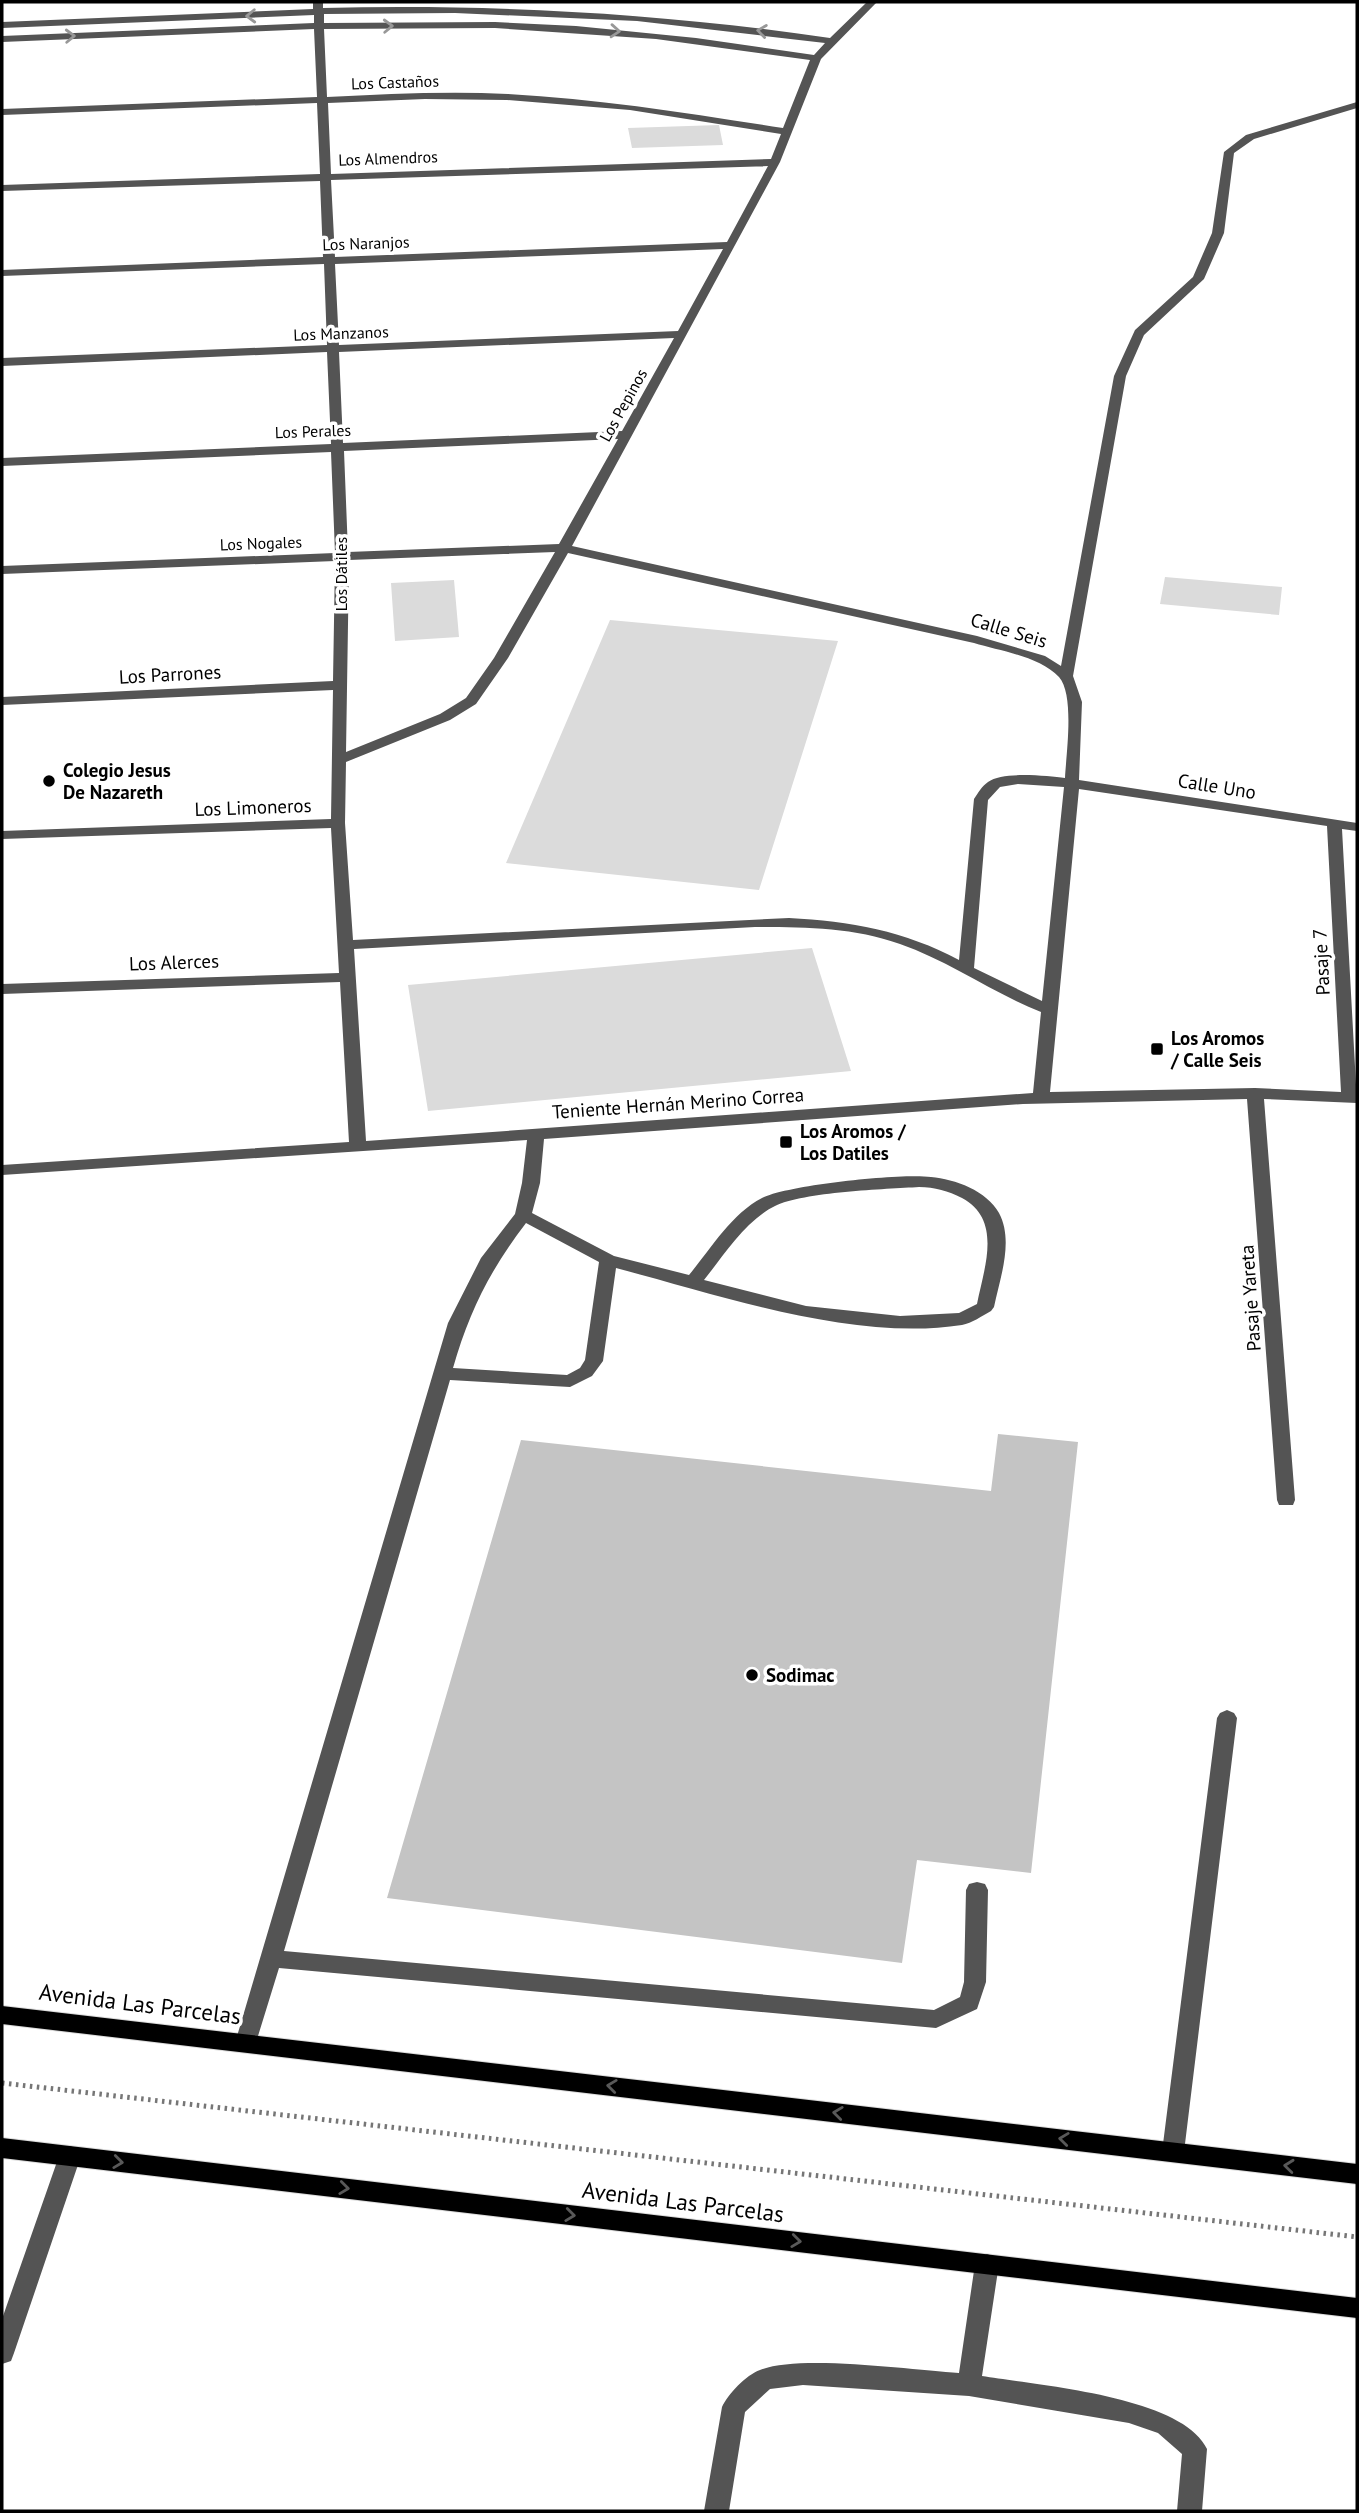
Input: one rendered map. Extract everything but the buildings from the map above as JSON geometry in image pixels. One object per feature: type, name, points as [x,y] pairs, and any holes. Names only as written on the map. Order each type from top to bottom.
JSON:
[{"type":"main road","name":"Avenida Las Parcelas","points":[[2,2015],[1357,2174]]},
{"type":"main road","name":"Avenida Las Parcelas","points":[[2,2148],[1357,2308]]},
{"type":"street","name":"Los Pepinos","points":[[339,760],[445,717],[471,701],[501,657],[564,548],[731,245],[775,162],[816,58],[830,41],[872,2]]},
{"type":"street","points":[[2,24],[319,8],[437,10],[574,13],[694,23],[830,41]]},
{"type":"street","name":"Los Dátiles","points":[[319,8],[342,557],[338,823],[358,1146]]},
{"type":"street","points":[[2,39],[456,24],[581,29],[699,40],[816,58]]},
{"type":"street","name":"Los Castaños","points":[[2,113],[466,96],[548,99],[630,107],[786,132]]},
{"type":"street","points":[[1041,1096],[1072,783],[1075,702],[1066,676],[1120,376],[1139,333],[1198,279],[1218,233],[1229,152],[1250,138],[1357,105]]},
{"type":"street","name":"Los Almendros","points":[[2,188],[326,175],[775,162]]},
{"type":"street","name":"Los Naranjos","points":[[2,273],[731,245]]},
{"type":"street","name":"Los Manzanos","points":[[2,362],[681,334]]},
{"type":"street","name":"Los Perales","points":[[2,462],[626,435]]},
{"type":"street","name":"Calle Seis","points":[[564,548],[977,640],[1040,659],[1066,676]]},
{"type":"street","name":"Los Nogales","points":[[2,570],[564,548]]},
{"type":"street","name":"Los Parrones","points":[[2,701],[341,685]]},
{"type":"street","name":"Calle Uno","points":[[966,969],[981,799],[995,783],[1019,779],[1072,783],[1357,827]]},
{"type":"street","name":"Los Limoneros","points":[[2,835],[338,823]]},
{"type":"street","name":"Pasaje 7","points":[[1334,824],[1354,1098]]},
{"type":"street","points":[[346,945],[425,938],[795,922],[829,924],[890,936],[940,954],[1006,991],[1050,1010]]},
{"type":"street","name":"Los Alerces","points":[[2,989],[348,977]]},
{"type":"street","name":"Teniente Hernán Merino Correa","points":[[2,1170],[536,1135],[1041,1096],[1179,1091],[1354,1098]]},
{"type":"street","name":"Pasaje Yareta","points":[[1255,1093],[1286,1500]]},
{"type":"street","points":[[246,2043],[457,1323],[490,1258],[523,1214],[531,1183],[536,1135]]},
{"type":"street","points":[[523,1214],[608,1260],[691,1283],[806,1312],[900,1322],[962,1319],[985,1307],[998,1230],[989,1210],[965,1192],[930,1182],[795,1193],[769,1201],[750,1217],[691,1283]]},
{"type":"street","points":[[442,1373],[570,1381],[586,1372],[594,1361],[608,1260]]},
{"type":"street","points":[[1173,2152],[1227,1718]]},
{"type":"street","points":[[271,1959],[936,2019],[969,2003],[975,1982],[978,1890]]},
{"type":"street","points":[[2,2353],[70,2156]]},
{"type":"street","points":[[969,2385],[987,2264]]},
{"type":"street","points":[[716,2511],[734,2407],[764,2379],[803,2374],[969,2385],[1129,2412],[1166,2425],[1195,2449],[1190,2511]]},
{"type":"path","points":[[2,2083],[1357,2237]]},
{"type":"shaded area","points":[[719,125],[723,145],[632,148],[628,128]]},
{"type":"shaded area","points":[[1165,577],[1282,587],[1279,615],[1160,604]]},
{"type":"shaded area","points":[[454,580],[459,637],[395,641],[391,583]]},
{"type":"shaded area","points":[[610,620],[838,641],[759,890],[506,863]]},
{"type":"shaded area","points":[[812,948],[851,1071],[428,1111],[408,985]]},
{"type":"place","name":"Colegio Jesus De Nazareth","points":[[49,781]]},
{"type":"place","name":"Los Aromos / Calle Seis","points":[[1157,1049]]},
{"type":"place","name":"Los Aromos / Los Datiles","points":[[786,1142]]},
{"type":"place","name":"Sodimac","points":[[752,1675]]}]
